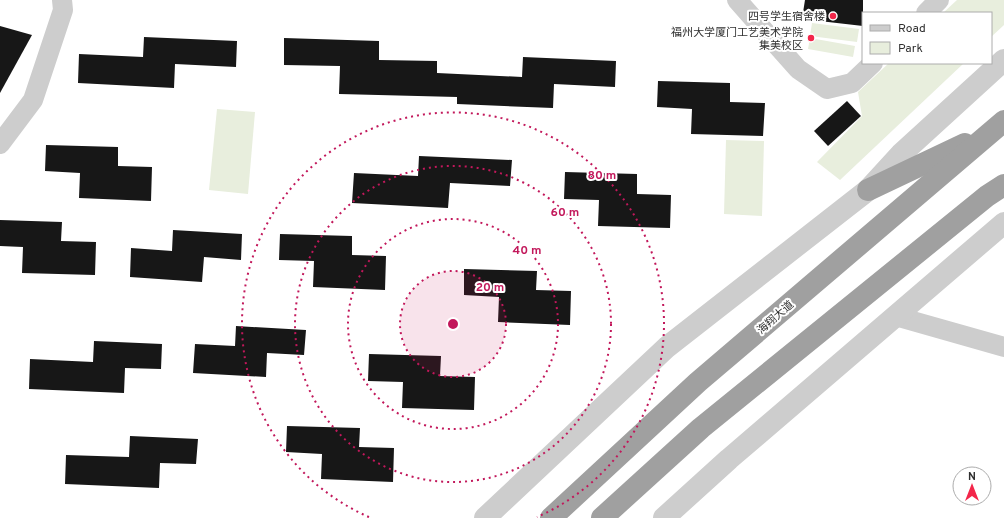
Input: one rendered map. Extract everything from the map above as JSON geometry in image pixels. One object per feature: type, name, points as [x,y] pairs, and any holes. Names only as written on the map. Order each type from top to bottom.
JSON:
[{"type":"highway","points":[[868,190],[998,126]]},
{"type":"highway","name":"海翔大道","points":[[553,515],[698,382],[998,126]]},
{"type":"highway","points":[[602,518],[701,428],[987,196],[1004,185]]},
{"type":"street","points":[[0,144],[33,100],[63,10],[62,0]]},
{"type":"street","points":[[737,0],[798,69],[827,89],[852,83],[872,64]]},
{"type":"street","points":[[927,12],[939,0]]},
{"type":"street","points":[[486,518],[667,347],[868,190],[901,154],[1004,60]]},
{"type":"street","points":[[664,518],[728,459],[1004,223]]},
{"type":"street","points":[[895,316],[1004,347]]},
{"type":"green space","points":[[957,0],[1004,0],[1004,25],[992,36],[992,12],[944,12]]},
{"type":"green space","points":[[812,23],[859,29],[857,42],[810,36]]},
{"type":"green space","points":[[810,38],[855,46],[853,57],[808,49]]},
{"type":"green space","points":[[888,64],[963,64],[840,180],[817,162],[862,116],[858,92]]},
{"type":"green space","points":[[217,109],[255,112],[248,194],[209,190]]},
{"type":"green space","points":[[726,140],[764,141],[762,216],[724,214]]},
{"type":"building","name":"四号学生宿舍楼","points":[[805,0],[863,0],[862,26],[802,19]]},
{"type":"building","points":[[0,26],[32,35],[0,93]]},
{"type":"building","points":[[144,37],[237,41],[236,67],[175,64],[174,88],[78,83],[79,54],[143,57]]},
{"type":"building","points":[[284,38],[379,41],[379,60],[437,61],[437,73],[522,77],[523,57],[616,61],[615,87],[554,84],[553,108],[457,104],[457,97],[339,94],[340,66],[284,65]]},
{"type":"building","points":[[658,81],[730,83],[730,102],[765,103],[763,136],[691,134],[692,109],[657,107]]},
{"type":"building","points":[[847,101],[861,116],[828,146],[814,131]]},
{"type":"building","points":[[46,145],[118,147],[118,166],[152,167],[151,201],[79,198],[80,173],[45,171]]},
{"type":"building","points":[[419,156],[512,160],[510,186],[450,183],[448,208],[352,203],[354,173],[418,176]]},
{"type":"building","points":[[565,172],[637,174],[637,194],[671,195],[670,228],[598,226],[599,200],[564,199]]},
{"type":"building","points":[[0,220],[62,222],[61,241],[96,242],[95,275],[22,273],[23,247],[0,246]]},
{"type":"building","points":[[173,230],[242,234],[241,260],[204,257],[202,282],[130,277],[131,248],[172,251]]},
{"type":"building","points":[[280,234],[352,236],[352,255],[386,256],[385,290],[313,287],[314,261],[279,260]]},
{"type":"building","points":[[464,269],[537,271],[536,290],[571,291],[570,325],[498,322],[499,297],[464,295]]},
{"type":"building","points":[[236,326],[306,330],[304,355],[267,353],[266,377],[193,373],[195,344],[235,346]]},
{"type":"building","points":[[94,341],[162,344],[161,369],[125,368],[124,393],[29,389],[30,359],[93,362]]},
{"type":"building","points":[[369,354],[441,356],[440,376],[475,377],[474,410],[402,408],[403,382],[368,381]]},
{"type":"building","points":[[287,426],[360,428],[359,447],[394,448],[393,482],[321,479],[322,454],[286,452]]},
{"type":"building","points":[[130,436],[198,439],[196,464],[160,463],[159,488],[65,484],[66,455],[129,457]]},
{"type":"place","name":"四号学生宿舍楼","points":[[833,16]]},
{"type":"place","name":"福州大学厦门工艺美术学院 集美校区","points":[[811,38]]}]
